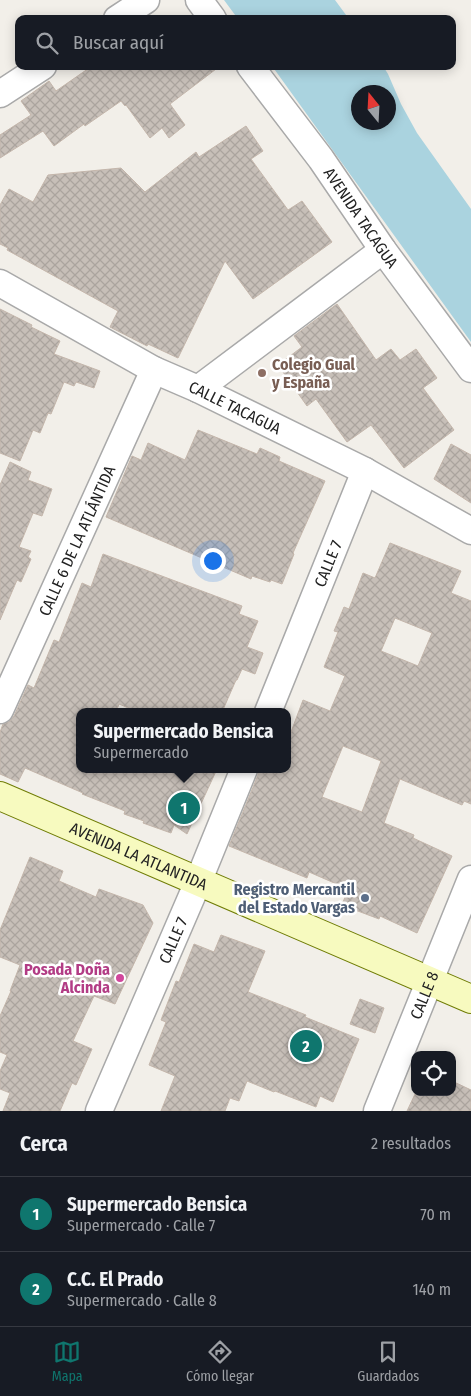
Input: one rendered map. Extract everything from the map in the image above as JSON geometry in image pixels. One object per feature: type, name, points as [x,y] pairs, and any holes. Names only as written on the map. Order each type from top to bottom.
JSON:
[{"type":"street","points":[[123,15],[146,0]]},
{"type":"street","points":[[199,0],[210,15]]},
{"type":"street","points":[[0,94],[37,70]]},
{"type":"street","name":"AVENIDA TACAGUA","points":[[253,70],[321,159],[383,250],[471,369]]},
{"type":"street","points":[[198,389],[383,250]]},
{"type":"street","name":"CALLE TACAGUA","points":[[0,282],[154,370],[198,389],[366,471],[471,530]]},
{"type":"street","name":"CALLE 6 DE LA ATLÁNTIDA","points":[[0,710],[154,370]]},
{"type":"street","name":"CALLE 7","points":[[270,708],[366,471]]},
{"type":"street","name":"CALLE 7","points":[[99,1111],[198,882],[242,773]]},
{"type":"street","name":"AVENIDA LA ATLANTIDA","points":[[0,796],[471,999]]},
{"type":"street","name":"CALLE 8","points":[[377,1111],[471,879]]},
{"type":"water","points":[[224,0],[335,0],[346,15],[235,15]]},
{"type":"water","points":[[275,70],[386,70],[393,85],[351,85],[351,130],[396,130],[396,92],[417,133],[471,209],[471,342]]},
{"type":"building","points":[[86,70],[215,70],[170,104],[185,125],[169,138],[162,128],[150,138],[121,101],[85,126],[84,124],[54,146],[43,131],[0,158],[0,135],[31,115],[21,101],[49,81],[56,91]]},
{"type":"building","points":[[246,126],[263,151],[251,159],[288,210],[302,201],[332,242],[253,299],[225,261],[178,358],[148,344],[147,346],[110,327],[118,311],[7,250],[8,248],[0,244],[0,205],[9,189],[33,202],[48,175],[121,168],[145,192],[196,152],[199,157]]},
{"type":"building","points":[[337,304],[376,360],[391,349],[400,360],[416,349],[437,378],[423,388],[454,430],[404,468],[371,425],[347,442],[316,399],[307,406],[278,365],[302,347],[294,336]]},
{"type":"building","points":[[0,309],[60,341],[54,354],[100,371],[94,388],[76,382],[74,386],[64,382],[51,414],[48,413],[40,433],[33,430],[20,461],[0,453]]},
{"type":"building","points":[[198,430],[257,454],[260,448],[280,457],[279,461],[325,481],[293,553],[282,584],[252,576],[251,579],[106,517],[132,456],[141,460],[148,443],[185,460]]},
{"type":"building","points":[[451,444],[471,455],[471,503],[434,479]]},
{"type":"building","points":[[10,462],[31,472],[28,480],[52,489],[42,516],[33,513],[19,547],[31,551],[28,557],[31,559],[21,582],[17,580],[0,620],[0,485]]},
{"type":"building","points":[[390,543],[461,571],[451,593],[471,601],[471,804],[464,801],[462,805],[400,779],[384,823],[414,835],[413,838],[452,856],[417,933],[380,916],[379,919],[342,905],[348,889],[309,872],[307,878],[229,846],[258,773],[291,773],[291,732],[303,700],[330,711],[345,676],[324,667],[338,632],[334,631],[344,607],[349,609],[363,573],[375,578]],"holes":[[[395,618],[432,633],[418,666],[381,651]],[[343,746],[381,761],[362,812],[322,797]]]},
{"type":"building","points":[[103,554],[242,606],[239,614],[258,621],[247,647],[263,653],[255,674],[242,669],[224,708],[128,708],[119,704],[118,708],[76,708],[76,773],[215,773],[187,834],[174,825],[171,833],[143,823],[144,821],[124,814],[125,811],[25,768],[18,782],[0,774],[0,732],[3,724],[9,722],[14,716],[28,685],[34,688],[54,640],[59,642],[82,583],[91,587]]},
{"type":"building","points":[[30,857],[63,871],[59,881],[96,897],[99,889],[143,905],[153,923],[115,1004],[94,996],[73,1041],[92,1049],[76,1085],[72,1083],[60,1111],[3,1111],[10,1093],[0,1089],[0,1071],[7,1055],[0,1052],[0,1016],[20,965],[0,957],[0,930]]},
{"type":"building","points":[[221,935],[265,951],[248,992],[359,1039],[333,1102],[320,1096],[316,1107],[247,1081],[239,1101],[230,1098],[225,1111],[161,1111],[175,1076],[149,1065],[166,1022],[161,1020],[176,981],[179,982],[194,944],[214,952]]},
{"type":"building","points":[[360,999],[384,1008],[375,1033],[350,1024]]},
{"type":"building","points":[[456,1083],[471,1090],[471,1111],[407,1111],[414,1096],[456,1096]]},
{"type":"place","name":"Colegio Gual y España","points":[[262,373]]},
{"type":"place","name":"Supermercado Bensica","points":[[184,808]]},
{"type":"place","name":"Registro Mercantil del Estado Vargas","points":[[365,898]]},
{"type":"place","name":"Posada Doña Alcinda","points":[[120,978]]},
{"type":"place","name":"C.C. El Prado","points":[[306,1046]]}]
